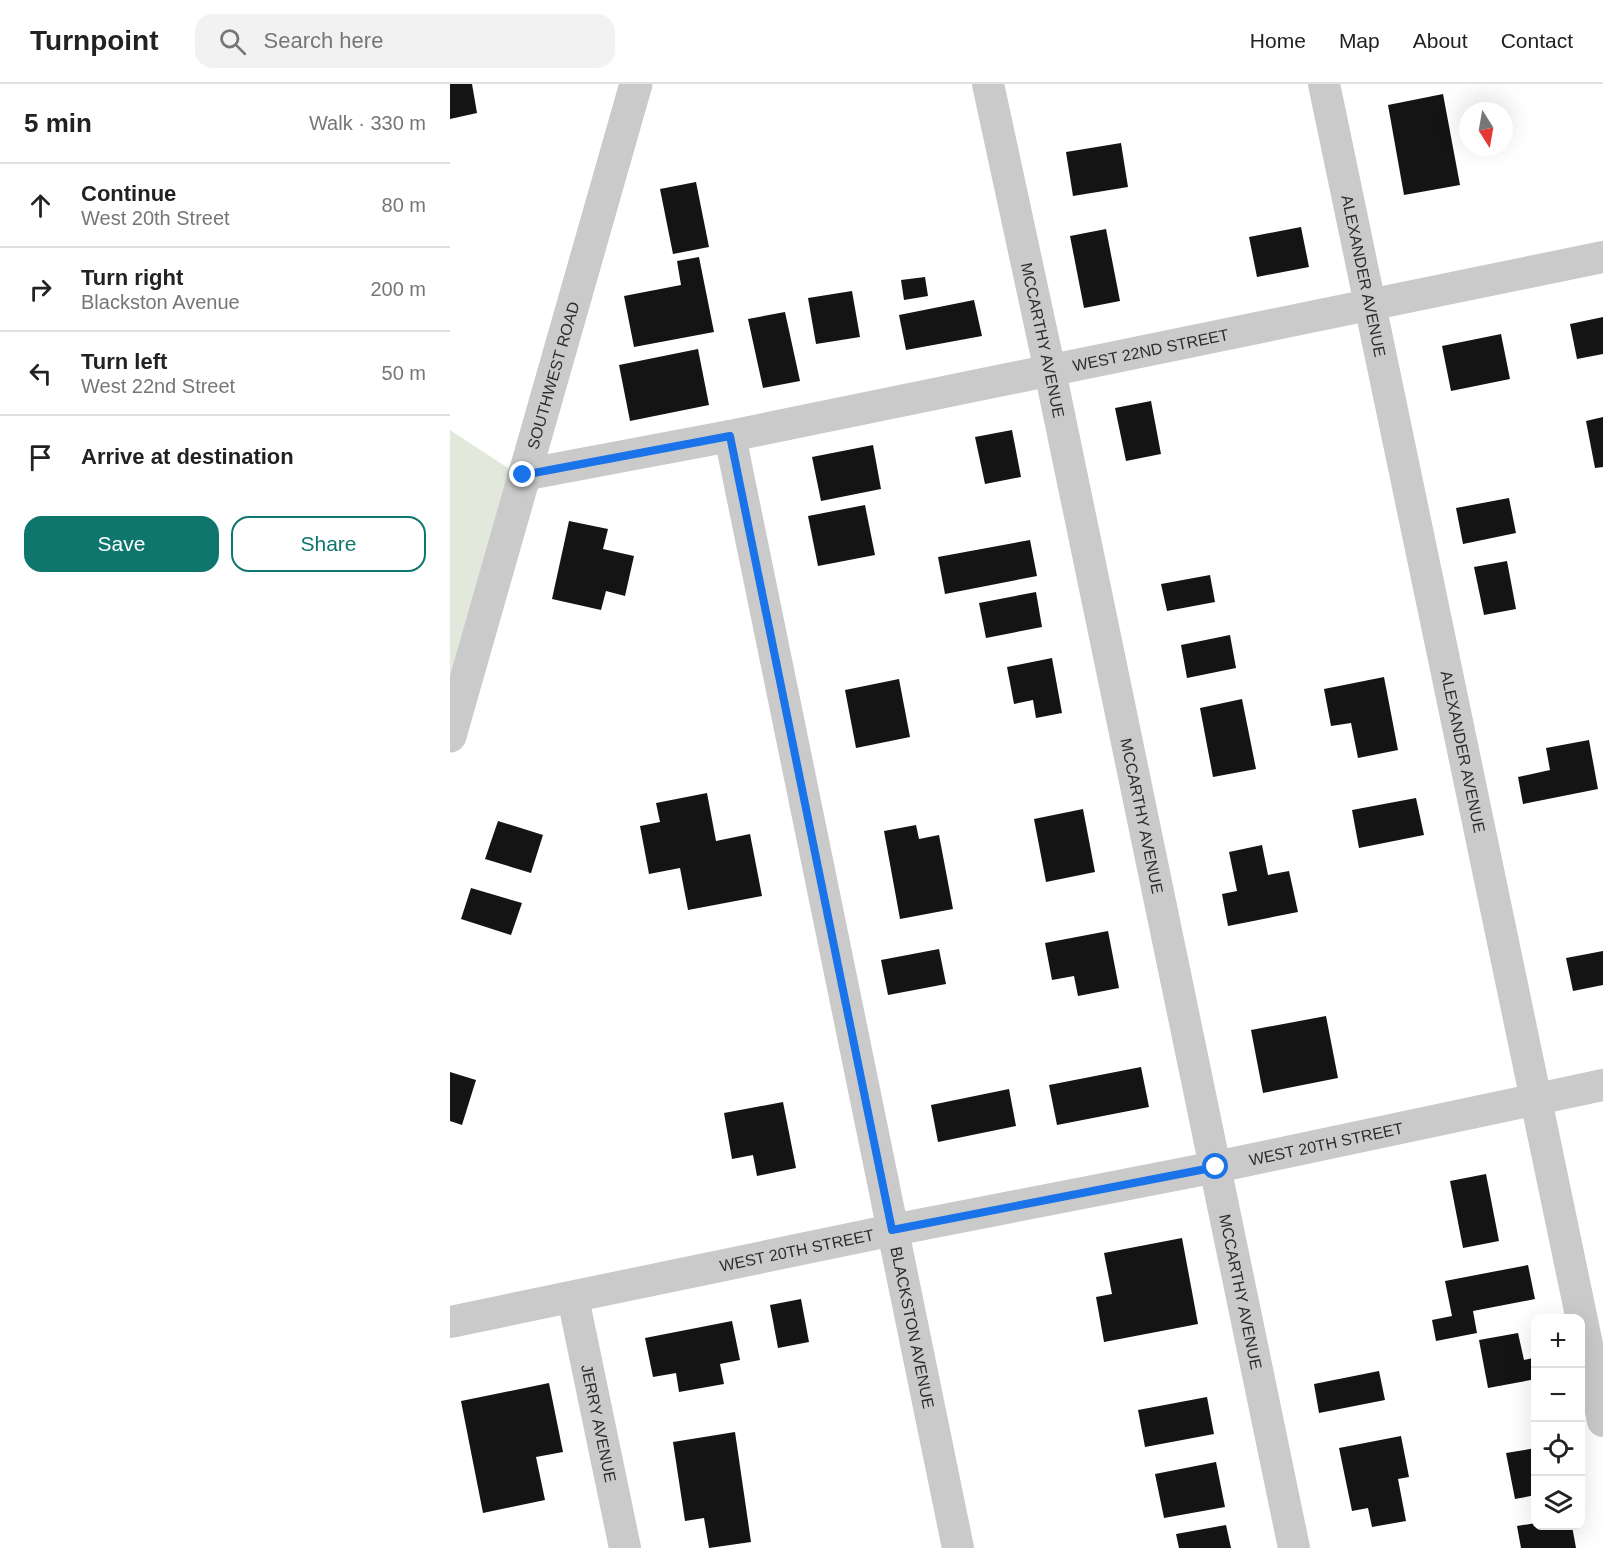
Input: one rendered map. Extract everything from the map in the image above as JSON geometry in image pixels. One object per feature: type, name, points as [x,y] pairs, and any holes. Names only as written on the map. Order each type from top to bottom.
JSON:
[{"type":"street","name":"SOUTHWEST ROAD","points":[[450,736],[636,84]]},
{"type":"street","name":"MCCARTHY AVENUE","points":[[988,84],[1050,370],[1294,1548]]},
{"type":"street","name":"ALEXANDER AVENUE","points":[[1324,84],[1603,1421]]},
{"type":"street","name":"WEST 22ND STREET","points":[[523,475],[730,436],[1603,257]]},
{"type":"street","name":"BLACKSTON AVENUE","points":[[730,436],[958,1548]]},
{"type":"street","name":"WEST 20TH STREET","points":[[450,1322],[892,1230],[1216,1167],[1603,1085]]},
{"type":"street","name":"JERRY AVENUE","points":[[573,1298],[625,1548]]},
{"type":"shaded area","points":[[450,430],[508,468],[509,473],[450,683]]},
{"type":"building","points":[[450,84],[472,84],[477,113],[450,119]]},
{"type":"building","points":[[1443,94],[1460,185],[1404,195],[1388,105]]},
{"type":"building","points":[[1121,143],[1128,187],[1073,196],[1066,152]]},
{"type":"building","points":[[696,182],[709,247],[673,254],[660,189]]},
{"type":"building","points":[[1301,227],[1309,267],[1257,277],[1249,237]]},
{"type":"building","points":[[1106,229],[1120,301],[1084,308],[1070,236]]},
{"type":"building","points":[[699,257],[714,332],[634,347],[624,296],[681,285],[677,261]]},
{"type":"building","points":[[925,277],[928,296],[904,300],[901,280]]},
{"type":"building","points":[[852,291],[860,337],[816,344],[808,298]]},
{"type":"building","points":[[974,300],[982,336],[906,350],[899,315]]},
{"type":"building","points":[[785,312],[800,381],[763,388],[748,319]]},
{"type":"building","points":[[1603,317],[1603,354],[1577,359],[1570,324]]},
{"type":"building","points":[[1501,334],[1510,379],[1451,391],[1442,346]]},
{"type":"building","points":[[698,349],[709,405],[630,421],[619,365]]},
{"type":"building","points":[[1151,401],[1161,454],[1126,461],[1115,408]]},
{"type":"building","points":[[1603,417],[1603,467],[1595,468],[1586,421]]},
{"type":"building","points":[[1012,430],[1021,477],[985,484],[975,437]]},
{"type":"building","points":[[873,445],[881,489],[821,501],[812,457]]},
{"type":"building","points":[[1509,498],[1516,533],[1463,544],[1456,508]]},
{"type":"building","points":[[865,505],[875,555],[818,566],[808,516]]},
{"type":"building","points":[[569,521],[608,529],[603,549],[634,556],[625,596],[606,591],[601,610],[552,599]]},
{"type":"building","points":[[1030,540],[1037,576],[945,594],[938,557]]},
{"type":"building","points":[[1507,561],[1516,609],[1484,615],[1474,567]]},
{"type":"building","points":[[1210,575],[1215,602],[1167,611],[1161,584]]},
{"type":"building","points":[[1036,592],[1042,627],[986,638],[979,603]]},
{"type":"building","points":[[1230,635],[1236,668],[1187,678],[1181,645]]},
{"type":"building","points":[[1052,658],[1062,713],[1036,718],[1033,700],[1014,704],[1007,667]]},
{"type":"building","points":[[1384,677],[1398,750],[1358,758],[1351,723],[1331,726],[1324,689]]},
{"type":"building","points":[[899,679],[910,737],[856,748],[845,690]]},
{"type":"building","points":[[1242,699],[1256,769],[1213,777],[1200,708]]},
{"type":"building","points":[[1589,740],[1598,789],[1523,804],[1518,777],[1550,770],[1546,748]]},
{"type":"building","points":[[707,793],[716,841],[750,834],[762,896],[688,910],[680,868],[649,874],[640,826],[660,822],[656,803]]},
{"type":"building","points":[[1416,798],[1424,835],[1359,848],[1352,810]]},
{"type":"building","points":[[1083,809],[1095,872],[1046,882],[1034,819]]},
{"type":"building","points":[[498,821],[543,835],[531,873],[485,859]]},
{"type":"building","points":[[916,825],[919,839],[939,835],[953,909],[900,919],[884,831]]},
{"type":"building","points":[[1262,845],[1268,875],[1289,871],[1298,912],[1228,926],[1222,894],[1237,891],[1229,852]]},
{"type":"building","points":[[471,888],[522,903],[511,935],[461,919]]},
{"type":"building","points":[[1108,931],[1119,988],[1078,996],[1074,976],[1052,980],[1045,943]]},
{"type":"building","points":[[939,949],[946,984],[888,995],[881,960]]},
{"type":"building","points":[[1603,951],[1603,985],[1573,991],[1566,958]]},
{"type":"building","points":[[1326,1016],[1338,1078],[1263,1093],[1251,1030]]},
{"type":"building","points":[[1141,1067],[1149,1107],[1057,1125],[1049,1085]]},
{"type":"building","points":[[450,1072],[476,1080],[462,1125],[450,1121]]},
{"type":"building","points":[[1009,1089],[1016,1126],[938,1142],[931,1105]]},
{"type":"building","points":[[783,1102],[796,1168],[757,1176],[753,1155],[732,1159],[724,1113]]},
{"type":"building","points":[[1486,1174],[1499,1241],[1463,1248],[1450,1181]]},
{"type":"building","points":[[1182,1238],[1198,1324],[1104,1342],[1096,1297],[1112,1294],[1104,1253]]},
{"type":"building","points":[[1528,1265],[1535,1299],[1473,1311],[1477,1333],[1436,1341],[1432,1320],[1452,1316],[1445,1281]]},
{"type":"building","points":[[801,1299],[809,1342],[778,1348],[770,1305]]},
{"type":"building","points":[[732,1321],[740,1360],[720,1364],[724,1384],[679,1392],[676,1373],[653,1377],[645,1338]]},
{"type":"building","points":[[1518,1333],[1524,1360],[1531,1358],[1531,1380],[1488,1388],[1479,1340]]},
{"type":"building","points":[[1379,1371],[1385,1400],[1319,1413],[1314,1384]]},
{"type":"building","points":[[549,1383],[563,1452],[536,1457],[545,1500],[483,1513],[461,1401]]},
{"type":"building","points":[[1207,1397],[1214,1434],[1145,1447],[1138,1410]]},
{"type":"building","points":[[735,1432],[751,1542],[709,1548],[704,1518],[685,1521],[673,1442]]},
{"type":"building","points":[[1401,1436],[1409,1477],[1398,1479],[1406,1521],[1372,1527],[1368,1508],[1352,1511],[1339,1448]]},
{"type":"building","points":[[1531,1449],[1531,1496],[1515,1499],[1506,1453]]},
{"type":"building","points":[[1216,1462],[1225,1507],[1164,1518],[1155,1474]]},
{"type":"building","points":[[1531,1524],[1531,1530],[1573,1530],[1576,1548],[1521,1548],[1517,1526]]},
{"type":"building","points":[[1226,1525],[1231,1548],[1179,1548],[1176,1534]]},
{"type":"route","points":[[523,475],[730,436],[892,1230],[1216,1167]]}]
